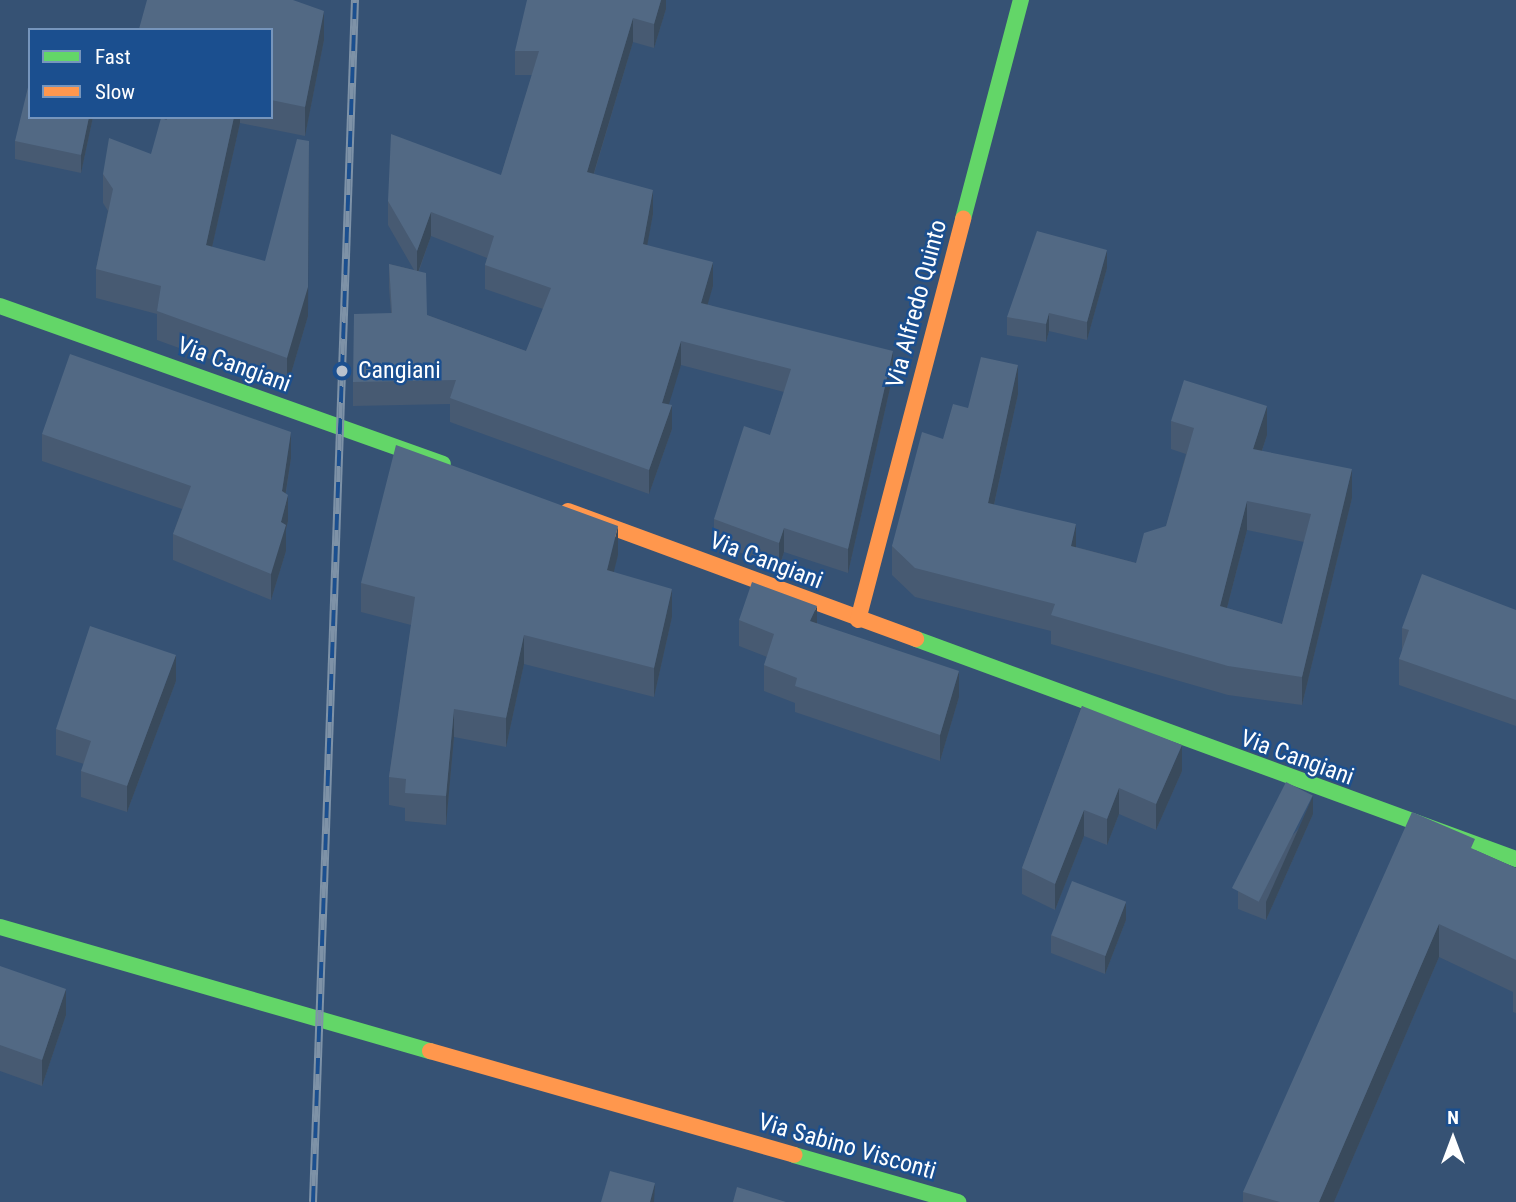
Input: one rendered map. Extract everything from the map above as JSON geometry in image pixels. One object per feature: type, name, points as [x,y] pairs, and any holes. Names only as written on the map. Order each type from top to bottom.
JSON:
[{"type":"street","name":"Via Alfredo Quinto","points":[[858,620],[1021,0]]},
{"type":"street","name":"Via Cangiani","points":[[0,306],[467,472]]},
{"type":"street","name":"Via Cangiani","points":[[545,502],[858,620],[1516,859]]},
{"type":"street","name":"Via Sabino Visconti","points":[[0,927],[297,1010],[958,1202]]},
{"type":"building","points":[[147,0],[293,0],[324,11],[305,107],[273,100],[273,28],[139,28]]},
{"type":"building","points":[[527,0],[661,0],[654,24],[633,18],[587,172],[653,190],[643,244],[713,262],[701,303],[893,351],[848,549],[784,528],[779,543],[714,519],[744,426],[770,435],[791,369],[681,341],[662,403],[672,405],[649,470],[450,398],[456,380],[353,382],[354,314],[392,313],[389,264],[426,273],[427,315],[526,351],[551,288],[485,265],[494,236],[431,212],[417,251],[388,201],[391,134],[501,175],[539,51],[515,51]]},
{"type":"building","points":[[28,87],[28,119],[89,119],[81,155],[15,141]]},
{"type":"building","points":[[161,119],[234,119],[206,245],[265,261],[297,139],[309,141],[308,287],[287,358],[157,311],[161,286],[96,269],[113,189],[103,174],[109,138],[151,154]]},
{"type":"building","points":[[1037,231],[1107,250],[1087,322],[1049,313],[1046,324],[1007,317]]},
{"type":"building","points":[[70,354],[291,432],[282,491],[288,495],[281,522],[286,525],[271,574],[173,534],[191,486],[42,434]]},
{"type":"building","points":[[981,357],[1018,365],[988,503],[1076,524],[1071,546],[1136,563],[1144,533],[1166,526],[1194,428],[1171,421],[1184,380],[1267,406],[1253,449],[1352,469],[1302,677],[1228,666],[1051,615],[1055,604],[915,568],[892,546],[922,432],[943,439],[953,404],[968,408]],"holes":[[[1247,501],[1311,514],[1282,624],[1220,606]]]},
{"type":"building","points":[[396,445],[618,526],[607,570],[672,589],[654,668],[524,635],[506,718],[454,709],[446,796],[405,793],[406,779],[389,777],[415,597],[361,583]]},
{"type":"building","points":[[1422,574],[1516,610],[1516,700],[1399,659],[1409,630],[1402,628]]},
{"type":"building","points":[[752,582],[817,606],[810,621],[959,671],[940,735],[795,686],[797,678],[764,665],[774,634],[739,620]]},
{"type":"building","points":[[90,626],[176,655],[127,786],[81,771],[91,741],[56,729]]},
{"type":"building","points":[[1082,706],[1182,745],[1156,804],[1119,788],[1107,819],[1084,810],[1055,884],[1022,868]]},
{"type":"building","points":[[1286,782],[1313,796],[1259,902],[1232,888]]},
{"type":"building","points":[[1412,812],[1475,839],[1471,848],[1516,868],[1516,960],[1439,924],[1319,1202],[1280,1202],[1243,1192]]},
{"type":"building","points":[[1072,881],[1126,902],[1105,956],[1051,935]]},
{"type":"building","points":[[0,966],[66,989],[42,1060],[0,1045]]},
{"type":"building","points":[[610,1171],[655,1183],[650,1202],[601,1202]]},
{"type":"building","points":[[737,1187],[786,1202],[733,1202]]},
{"type":"railway","points":[[313,1202],[355,0]]},
{"type":"traffic: fast","points":[[963,219],[1021,0]]},
{"type":"traffic: fast","points":[[0,306],[443,464]]},
{"type":"traffic: fast","points":[[916,639],[1516,859]]},
{"type":"traffic: fast","points":[[0,927],[430,1051]]},
{"type":"traffic: fast","points":[[794,1155],[958,1202]]},
{"type":"traffic: slow","points":[[858,620],[963,219]]},
{"type":"traffic: slow","points":[[568,511],[916,639]]},
{"type":"traffic: slow","points":[[430,1051],[794,1155]]},
{"type":"place","name":"Cangiani","points":[[342,371]]}]
